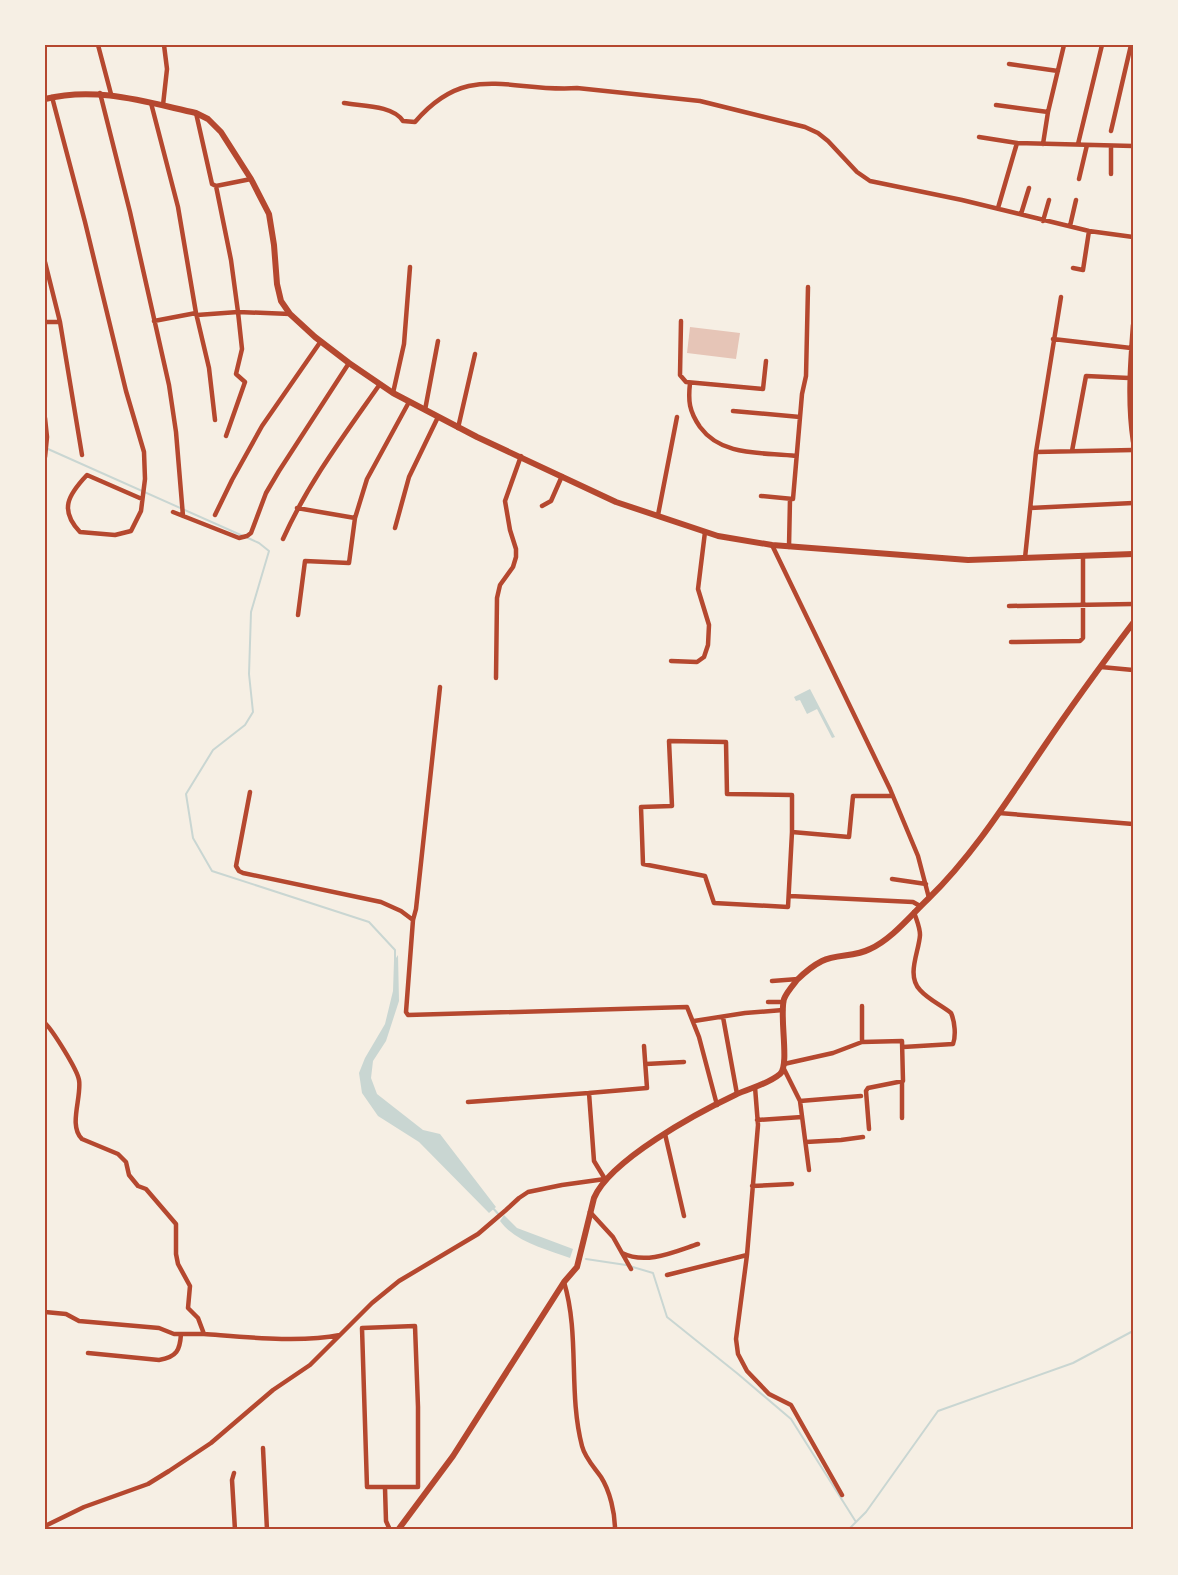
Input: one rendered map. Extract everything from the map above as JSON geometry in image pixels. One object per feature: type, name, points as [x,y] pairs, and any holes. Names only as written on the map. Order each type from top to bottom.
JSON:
[{"type":"street","points":[[98,45],[111,94]]},
{"type":"street","points":[[163,105],[167,69],[164,45]]},
{"type":"street","points":[[1042,144],[1064,45]]},
{"type":"street","points":[[1078,144],[1102,45]]},
{"type":"street","points":[[1111,131],[1131,45]]},
{"type":"street","points":[[1009,64],[1058,71]]},
{"type":"street","points":[[344,103],[384,109],[399,114],[403,121],[416,122],[440,98],[454,91],[490,82],[564,89],[577,88],[700,101],[805,127],[818,133],[857,172],[870,181],[998,208],[1089,231],[1133,237]]},
{"type":"street","points":[[100,93],[169,385],[175,423],[183,516]]},
{"type":"street","points":[[142,499],[87,475],[71,492],[67,509],[72,524],[80,532],[115,536],[131,531],[141,511],[145,479],[144,452],[126,391],[85,222],[48,98],[111,94],[196,113],[215,125],[251,178],[269,214],[274,245],[276,284],[281,301],[290,314],[321,341],[393,393],[458,428],[616,502],[658,514],[705,532],[772,545],[968,560],[1133,554]]},
{"type":"street","points":[[151,103],[178,207],[209,368],[215,420]]},
{"type":"street","points":[[996,105],[1048,112]]},
{"type":"street","points":[[196,113],[213,184],[216,186],[231,261],[242,349],[236,374],[245,382],[245,385],[226,436]]},
{"type":"street","points":[[979,137],[1017,143],[1133,146]]},
{"type":"street","points":[[998,208],[1017,143]]},
{"type":"street","points":[[1079,179],[1087,145]]},
{"type":"street","points":[[1111,146],[1111,174]]},
{"type":"street","points":[[216,186],[251,178]]},
{"type":"street","points":[[1021,214],[1029,188]]},
{"type":"street","points":[[1043,221],[1049,200]]},
{"type":"street","points":[[1070,226],[1076,200]]},
{"type":"street","points":[[1073,268],[1083,270],[1089,231]]},
{"type":"street","points":[[45,262],[60,322],[82,456]]},
{"type":"street","points":[[393,393],[404,344],[410,267]]},
{"type":"street","points":[[760,496],[793,500],[806,376],[808,287]]},
{"type":"street","points":[[1025,558],[1036,452],[1061,297]]},
{"type":"street","points":[[154,321],[197,314],[238,312],[290,314]]},
{"type":"street","points":[[681,321],[680,375],[686,382],[763,389],[766,361]]},
{"type":"street","points":[[45,322],[60,322]]},
{"type":"street","points":[[1133,325],[1129,378],[1133,442]]},
{"type":"street","points":[[1053,339],[1131,348]]},
{"type":"street","points":[[215,515],[231,480],[261,426],[321,341]]},
{"type":"street","points":[[425,410],[438,341]]},
{"type":"street","points":[[458,428],[475,354]]},
{"type":"street","points":[[173,512],[239,538],[247,537],[266,493],[279,471],[350,363]]},
{"type":"street","points":[[1072,451],[1086,376],[1129,378]]},
{"type":"street","points":[[690,382],[688,401],[691,413],[706,435],[717,444],[728,449],[796,456]]},
{"type":"street","points":[[283,539],[297,508],[337,444],[380,384]]},
{"type":"street","points":[[298,615],[305,561],[349,563],[355,518],[367,479],[409,402]]},
{"type":"street","points":[[733,411],[800,417]]},
{"type":"street","points":[[395,528],[409,477],[438,417]]},
{"type":"street","points":[[658,514],[677,417]]},
{"type":"street","points":[[45,418],[47,437],[45,457]]},
{"type":"street","points":[[1036,452],[1133,450]]},
{"type":"street","points":[[496,678],[500,585],[513,567],[516,557],[505,501],[521,456]]},
{"type":"street","points":[[542,506],[551,501],[562,476]]},
{"type":"street","points":[[789,546],[790,499]]},
{"type":"street","points":[[1030,508],[1133,503]]},
{"type":"street","points":[[297,508],[355,518]]},
{"type":"street","points":[[671,661],[697,662],[704,657],[708,645],[709,625],[698,589],[705,532]]},
{"type":"street","points":[[772,545],[893,796],[918,856],[929,898]]},
{"type":"street","points":[[1011,642],[1080,642],[1083,634],[1083,556]]},
{"type":"street","points":[[1009,606],[1133,604]]},
{"type":"street","points":[[398,1530],[453,1456],[564,1282],[577,1267],[598,1187],[605,1179],[682,1122],[782,1073],[784,1066],[784,998],[798,979],[823,960],[870,950],[891,934],[929,898],[970,855],[1133,622]]},
{"type":"street","points":[[1101,667],[1133,670]]},
{"type":"street","points":[[440,687],[413,920],[406,1012],[408,1015],[687,1007],[694,1022],[717,1105]]},
{"type":"street","points":[[669,741],[726,742],[727,794],[792,795],[789,896],[788,907],[714,903],[705,876],[643,864],[641,807],[672,806],[669,741]]},
{"type":"street","points":[[250,792],[236,866],[238,871],[381,902],[401,911],[413,920]]},
{"type":"street","points":[[792,832],[849,837],[853,795],[893,796]]},
{"type":"street","points":[[999,813],[1133,824]]},
{"type":"street","points":[[892,879],[926,884]]},
{"type":"street","points":[[789,896],[913,902],[920,906]]},
{"type":"street","points":[[903,1047],[953,1044],[955,1038],[951,1013],[918,989],[915,981],[914,962],[920,937],[914,912]]},
{"type":"street","points":[[772,981],[798,979]]},
{"type":"street","points":[[768,1002],[784,1002]]},
{"type":"street","points":[[861,1042],[862,1006]]},
{"type":"street","points":[[694,1022],[783,1010]]},
{"type":"street","points":[[723,1017],[737,1094]]},
{"type":"street","points":[[45,1023],[76,1071],[79,1082],[76,1125],[78,1135],[82,1139],[118,1154],[126,1162],[129,1175],[138,1186],[146,1189],[176,1224],[178,1264],[190,1286],[188,1308],[198,1318],[204,1334]]},
{"type":"street","points":[[784,1066],[833,1053],[861,1042],[899,1040],[903,1043],[902,1118]]},
{"type":"street","points":[[468,1102],[647,1088],[644,1046]]},
{"type":"street","points":[[646,1065],[684,1062]]},
{"type":"street","points":[[784,1066],[800,1101],[808,1170]]},
{"type":"street","points":[[869,1129],[867,1089],[902,1083]]},
{"type":"street","points":[[755,1087],[758,1120],[747,1255],[736,1339],[737,1350],[747,1371],[769,1394],[791,1406],[842,1495]]},
{"type":"street","points":[[589,1093],[594,1161],[605,1179]]},
{"type":"street","points":[[800,1101],[861,1096]]},
{"type":"street","points":[[758,1120],[802,1117]]},
{"type":"street","points":[[665,1134],[684,1216]]},
{"type":"street","points":[[806,1142],[863,1137]]},
{"type":"street","points":[[45,1526],[84,1507],[148,1484],[211,1443],[273,1390],[310,1365],[372,1303],[399,1281],[477,1233],[528,1192],[605,1179]]},
{"type":"street","points":[[752,1186],[792,1184]]},
{"type":"street","points":[[591,1212],[613,1237],[631,1269]]},
{"type":"street","points":[[622,1253],[638,1257],[652,1257],[698,1244]]},
{"type":"street","points":[[667,1275],[747,1255]]},
{"type":"street","points":[[564,1282],[572,1314],[577,1419],[582,1448],[605,1484],[612,1505],[615,1530]]},
{"type":"street","points":[[45,1312],[66,1314],[79,1321],[159,1328],[174,1334],[291,1338],[340,1335]]},
{"type":"street","points":[[415,1326],[418,1407],[417,1487],[385,1488],[368,1487],[362,1328],[415,1326]]},
{"type":"street","points":[[88,1353],[168,1359],[180,1349],[181,1334]]},
{"type":"street","points":[[263,1448],[267,1530]]},
{"type":"street","points":[[234,1473],[235,1530]]},
{"type":"street","points":[[385,1488],[386,1521],[390,1530]]},
{"type":"shaded area","points":[[810,689],[835,737],[832,738],[817,709],[807,714],[800,700],[796,701],[794,697]]},
{"type":"shaded area","points":[[398,955],[399,1001],[386,1041],[373,1061],[371,1078],[377,1094],[423,1130],[440,1134],[496,1207],[489,1213],[419,1142],[378,1116],[362,1093],[359,1073],[385,1024],[393,991],[394,961]]},
{"type":"shaded area","points":[[504,1215],[517,1228],[573,1249],[570,1258],[522,1240],[500,1221]]},
{"type":"building","points":[[690,327],[740,333],[736,359],[687,353]]},
{"type":"waterway","points":[[48,449],[243,536]]},
{"type":"waterway","points":[[248,538],[269,551],[251,612],[249,674],[253,712],[245,725],[213,750],[186,794],[193,838],[212,871],[369,922],[395,950],[395,962]]},
{"type":"waterway","points":[[492,1207],[500,1216]]},
{"type":"waterway","points":[[586,1259],[626,1265],[653,1273],[667,1317],[791,1419],[856,1522]]},
{"type":"waterway","points":[[848,1530],[866,1512],[938,1411],[1073,1363],[1133,1331]]}]
